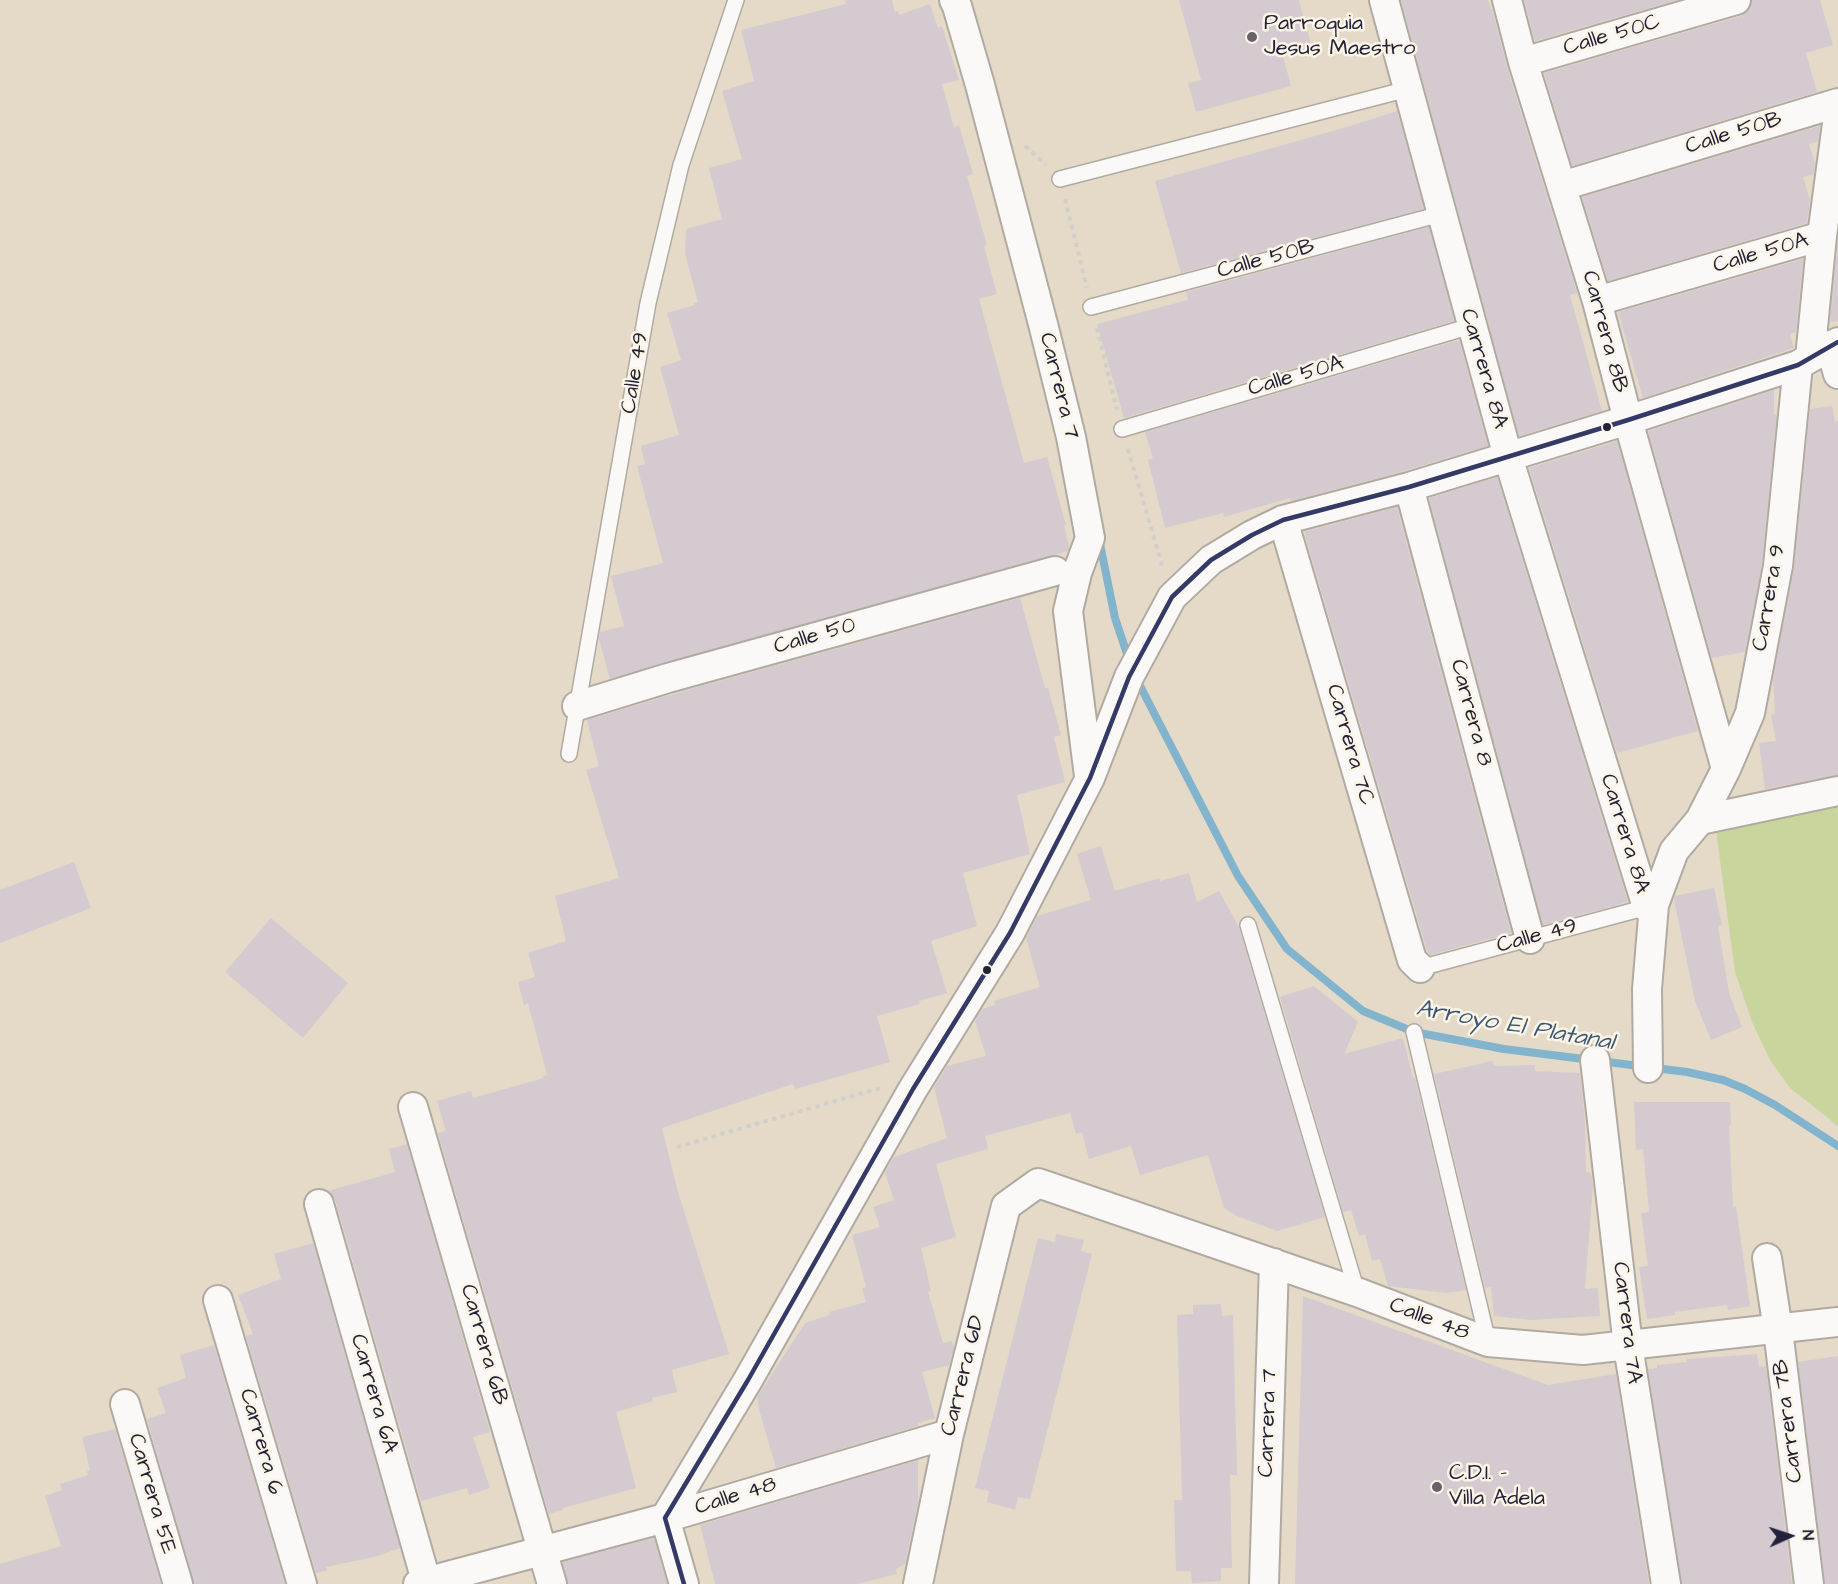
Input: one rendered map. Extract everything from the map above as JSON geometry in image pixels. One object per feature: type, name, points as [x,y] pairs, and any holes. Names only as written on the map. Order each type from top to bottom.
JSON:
[{"type":"street","name":"Carrera 7","points":[[954,0],[983,96],[1043,324],[1071,437],[1090,538],[1077,573],[1068,611],[1090,778]]},
{"type":"street","name":"Carrera 8A","points":[[1384,0],[1508,457],[1651,906]]},
{"type":"street","name":"Carrera 8B","points":[[1507,0],[1523,62],[1597,301],[1726,769]]},
{"type":"street","name":"Calle 50C","points":[[1523,62],[1736,0]]},
{"type":"street","name":"Calle 50B","points":[[1562,186],[1838,103]]},
{"type":"street","name":"Carrera 9","points":[[1651,906],[1674,851],[1700,820],[1726,769],[1750,713],[1819,353],[1822,236],[1838,116]]},
{"type":"street","name":"Calle 50A","points":[[1597,301],[1822,236]]},
{"type":"street","points":[[684,1584],[665,1518],[748,1380],[914,1089],[1010,933],[1090,778],[1129,677],[1172,597],[1211,560],[1252,535],[1283,520],[1409,487],[1628,420],[1819,353],[1838,374]]},
{"type":"street","name":"Carrera 8","points":[[1409,487],[1530,939]]},
{"type":"street","name":"Carrera 7C","points":[[1283,520],[1412,960],[1419,968]]},
{"type":"street","name":"Calle 50","points":[[577,706],[678,675],[1055,572]]},
{"type":"street","points":[[1700,820],[1838,791]]},
{"type":"street","points":[[1648,1068],[1647,989],[1651,906]]},
{"type":"street","name":"Carrera 7A","points":[[1595,1060],[1628,1346],[1666,1584]]},
{"type":"street","name":"Carrera 6B","points":[[412,1107],[552,1584]]},
{"type":"street","name":"Calle 48","points":[[1038,1183],[1358,1292],[1488,1342],[1582,1350],[1838,1322]]},
{"type":"street","name":"Carrera 6D","points":[[918,1584],[949,1434],[1006,1206],[1038,1183]]},
{"type":"street","name":"Carrera 6A","points":[[319,1204],[424,1583]]},
{"type":"street","name":"Carrera 7B","points":[[1767,1258],[1809,1584]]},
{"type":"street","name":"Carrera 7","points":[[1264,1584],[1274,1263]]},
{"type":"street","name":"Carrera 6","points":[[218,1300],[302,1584]]},
{"type":"street","name":"Carrera 5E","points":[[125,1404],[178,1584]]},
{"type":"street","name":"Calle 48","points":[[424,1583],[665,1518],[949,1434]]},
{"type":"lane","name":"Calle 49","points":[[569,754],[648,303],[681,165],[736,0]]},
{"type":"lane","points":[[1060,179],[1408,89]]},
{"type":"lane","name":"Calle 50B","points":[[1091,307],[1441,214]]},
{"type":"lane","name":"Calle 50A","points":[[1122,429],[1471,326]]},
{"type":"lane","name":"Calle 49","points":[[1419,968],[1651,906]]},
{"type":"lane","points":[[1248,925],[1358,1292]]},
{"type":"lane","points":[[1414,1032],[1488,1342]]},
{"type":"path","points":[[1019,139],[1060,179],[1122,429],[1172,597]]},
{"type":"path","points":[[676,1147],[888,1086]]},
{"type":"green space","points":[[1838,800],[1838,1126],[1790,1088],[1770,1060],[1752,1022],[1735,972],[1716,831]]},
{"type":"building","points":[[845,0],[892,0],[895,12],[898,11],[899,15],[930,4],[938,28],[942,26],[959,80],[942,84],[954,127],[959,125],[973,174],[967,176],[987,245],[984,246],[997,294],[979,299],[1024,463],[1047,457],[1066,525],[1064,525],[1068,551],[610,679],[599,639],[600,632],[624,626],[611,576],[663,563],[637,466],[645,464],[641,446],[679,435],[660,367],[681,360],[667,313],[695,305],[694,303],[698,302],[685,254],[686,229],[722,219],[709,168],[742,159],[722,91],[754,81],[741,30],[846,4]]},
{"type":"building","name":"Parroquia Jesus Maestro","points":[[1179,0],[1299,0],[1312,48],[1283,56],[1291,86],[1196,112],[1188,83],[1201,80]]},
{"type":"building","points":[[1401,0],[1488,0],[1577,293],[1570,295],[1602,411],[1519,436]]},
{"type":"building","points":[[1524,0],[1677,0],[1535,41]]},
{"type":"building","points":[[1752,0],[1820,0],[1833,45],[1806,53],[1817,92],[1572,166],[1544,73],[1741,16],[1748,11]]},
{"type":"building","points":[[1397,111],[1424,209],[1181,273],[1155,181]]},
{"type":"building","points":[[1820,126],[1818,141],[1809,144],[1815,163],[1814,174],[1803,177],[1810,200],[1807,223],[1608,281],[1582,197]]},
{"type":"building","points":[[1429,227],[1454,321],[1124,418],[1097,324],[1188,300],[1186,292]]},
{"type":"building","points":[[1838,242],[1838,321],[1830,322]]},
{"type":"building","points":[[1803,259],[1796,332],[1790,334],[1794,348],[1643,398],[1618,312]]},
{"type":"building","points":[[1459,340],[1488,446],[1291,501],[1290,498],[1224,517],[1223,513],[1165,528],[1148,460],[1153,458],[1145,432]]},
{"type":"building","points":[[1774,390],[1774,415],[1777,414],[1762,564],[1745,652],[1712,658],[1648,431]]},
{"type":"building","points":[[1832,406],[1835,422],[1838,421],[1838,775],[1765,789],[1759,743],[1776,741],[1771,715],[1775,714],[1773,679],[1794,568],[1810,409]]},
{"type":"building","points":[[1617,441],[1698,731],[1617,753],[1529,468]]},
{"type":"building","points":[[1497,477],[1628,902],[1543,925],[1429,498]]},
{"type":"building","points":[[1397,507],[1511,933],[1430,955],[1304,532]]},
{"type":"building","points":[[1020,598],[1045,688],[1048,688],[1061,735],[1054,737],[1065,782],[1017,795],[1030,854],[963,873],[977,926],[931,941],[947,993],[919,1001],[920,1004],[877,1016],[890,1062],[795,1089],[793,1084],[662,1128],[678,1192],[729,1354],[672,1370],[677,1392],[652,1398],[653,1401],[616,1412],[636,1488],[549,1514],[438,1133],[446,1131],[437,1101],[471,1091],[473,1098],[544,1078],[543,1076],[547,1075],[528,1003],[524,1005],[518,982],[535,977],[528,953],[566,941],[555,896],[619,878],[586,770],[599,766],[587,720]]},
{"type":"building","points":[[1101,846],[1115,891],[1160,878],[1160,881],[1189,873],[1197,902],[1219,891],[1239,927],[1325,1217],[1277,1231],[1237,1216],[1224,1208],[1208,1155],[1140,1175],[1131,1146],[1089,1159],[1082,1132],[1076,1134],[1070,1113],[985,1136],[988,1149],[936,1164],[956,1237],[921,1248],[931,1291],[928,1292],[943,1343],[952,1341],[954,1348],[949,1365],[922,1372],[935,1418],[918,1423],[918,1426],[776,1468],[757,1397],[805,1323],[830,1315],[829,1312],[866,1302],[862,1288],[866,1287],[852,1235],[880,1227],[873,1207],[894,1200],[885,1173],[894,1157],[947,1138],[934,1087],[947,1066],[986,1056],[975,1021],[982,1009],[995,1005],[994,1001],[1040,987],[1026,938],[1037,916],[1091,900],[1077,854]]},
{"type":"building","points":[[74,862],[91,908],[0,943],[0,890]]},
{"type":"building","points":[[1714,888],[1722,925],[1718,926],[1729,993],[1742,1027],[1711,1040],[1695,1001],[1674,899],[1675,896]]},
{"type":"building","points":[[271,918],[348,983],[303,1038],[225,972]]},
{"type":"building","points":[[1314,986],[1358,1022],[1344,1054],[1403,1038],[1413,1078],[1415,1078],[1466,1290],[1446,1293],[1388,1286],[1380,1259],[1372,1261],[1365,1234],[1359,1236],[1351,1210],[1343,1212],[1280,997]]},
{"type":"building","points":[[1493,1061],[1494,1066],[1535,1065],[1535,1071],[1580,1073],[1585,1121],[1586,1172],[1591,1173],[1593,1185],[1585,1289],[1598,1288],[1600,1316],[1532,1320],[1494,1316],[1491,1287],[1485,1288],[1434,1074]]},
{"type":"building","points":[[1634,1102],[1730,1102],[1733,1207],[1736,1206],[1750,1306],[1728,1310],[1727,1305],[1675,1312],[1675,1315],[1647,1319],[1639,1267],[1648,1266],[1641,1213],[1649,1212],[1643,1149],[1636,1150]]},
{"type":"building","points":[[407,1144],[490,1432],[473,1437],[490,1488],[469,1495],[467,1488],[421,1501],[335,1199],[328,1191],[395,1172],[389,1149]]},
{"type":"building","points":[[1056,1234],[1084,1240],[1081,1251],[1092,1254],[1030,1499],[1018,1497],[1015,1510],[987,1502],[989,1491],[975,1488],[1038,1238],[1055,1242]]},
{"type":"building","points":[[313,1243],[400,1548],[374,1557],[326,1567],[327,1571],[316,1573],[246,1336],[253,1334],[238,1295],[281,1279],[274,1254]]},
{"type":"building","name":"C.D.I. - Villa Adela","points":[[1303,1296],[1548,1385],[1616,1374],[1649,1584],[1295,1584]]},
{"type":"building","points":[[1221,1304],[1222,1316],[1233,1315],[1237,1475],[1230,1475],[1232,1568],[1221,1568],[1221,1581],[1192,1583],[1191,1571],[1176,1571],[1174,1500],[1182,1500],[1177,1315],[1193,1314],[1193,1305]]},
{"type":"building","points":[[214,1345],[285,1584],[194,1584],[147,1419],[166,1413],[157,1388],[186,1378],[180,1355]]},
{"type":"building","points":[[1757,1354],[1759,1367],[1766,1366],[1792,1584],[1682,1584],[1648,1369],[1657,1368],[1657,1365],[1687,1362],[1687,1359]]},
{"type":"building","points":[[1838,1356],[1838,1584],[1825,1584],[1798,1362]]},
{"type":"building","points":[[115,1429],[161,1584],[0,1584],[0,1564],[61,1546],[45,1496],[62,1490],[60,1484],[88,1475],[87,1471],[90,1470],[82,1437]]},
{"type":"building","points":[[918,1460],[918,1502],[905,1564],[896,1569],[897,1574],[857,1584],[715,1584],[700,1525]]},
{"type":"building","points":[[654,1538],[667,1584],[568,1584],[563,1562]]},
{"type":"waterway","name":"Arroyo El Platanal","points":[[1099,539],[1115,618],[1130,663]]},
{"type":"waterway","name":"Arroyo El Platanal","points":[[1136,678],[1238,876],[1287,949],[1363,1011],[1414,1032],[1504,1049],[1687,1072],[1723,1080],[1775,1105],[1838,1146]]},
{"type":"transit line","points":[[684,1584],[665,1518],[748,1380],[913,1089],[1010,933],[1090,778],[1129,677],[1172,597],[1211,560],[1252,535],[1283,520],[1409,487],[1628,420],[1798,365],[1838,342]]},
{"type":"place","name":"Parroquia Jesus Maestro","points":[[1252,37]]},
{"type":"place","name":"C.D.I. - Villa Adela","points":[[1437,1487]]}]
